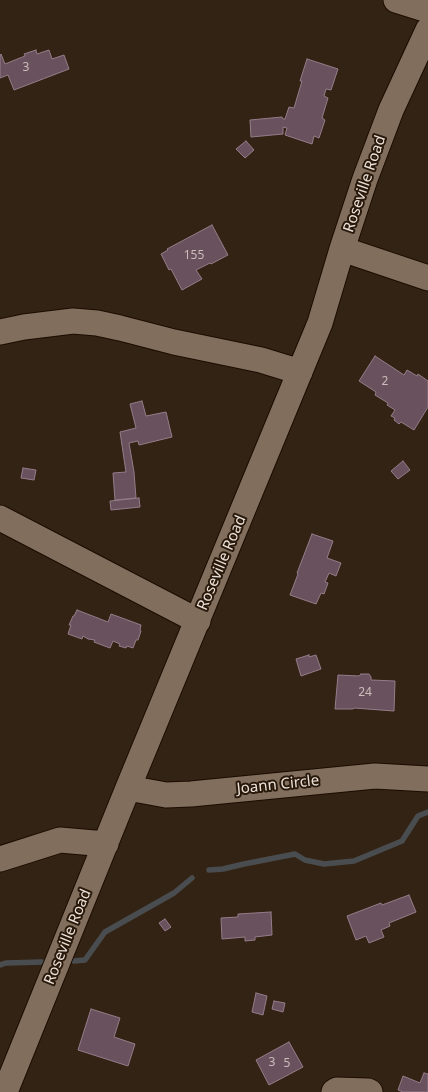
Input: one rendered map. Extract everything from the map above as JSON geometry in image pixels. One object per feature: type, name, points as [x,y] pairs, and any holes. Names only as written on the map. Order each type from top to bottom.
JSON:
[{"type":"street","points":[[396,0],[428,10]]},
{"type":"street","name":"Roseville Road","points":[[5,1092],[320,323],[365,178],[392,110],[428,30]]},
{"type":"street","points":[[342,248],[428,278]]},
{"type":"street","points":[[0,332],[73,321],[97,323],[174,342],[261,360],[300,372]]},
{"type":"street","points":[[0,518],[198,621]]},
{"type":"street","name":"Joann Circle","points":[[128,788],[166,795],[375,776],[428,779]]},
{"type":"street","points":[[0,859],[60,840],[106,844]]},
{"type":"street","points":[[334,1092],[337,1090],[370,1092]]},
{"type":"building","points":[[36,50],[37,54],[49,50],[52,59],[64,55],[69,69],[14,90],[8,75],[0,78],[0,55],[5,64]]},
{"type":"building","points":[[307,59],[338,69],[331,90],[326,89],[324,96],[328,98],[322,118],[325,120],[319,138],[314,136],[312,144],[285,135],[287,128],[283,127],[283,134],[251,137],[250,120],[282,117],[285,119],[289,107],[294,108]]},
{"type":"building","points":[[246,141],[254,150],[245,158],[236,149]]},
{"type":"building","points":[[212,225],[228,255],[196,270],[202,279],[182,290],[161,254]]},
{"type":"building","points":[[375,356],[404,375],[407,370],[417,376],[418,374],[428,381],[428,407],[414,430],[394,420],[395,418],[391,416],[395,410],[375,395],[376,392],[359,381]]},
{"type":"building","points":[[142,401],[146,416],[166,412],[172,437],[139,445],[138,441],[129,443],[136,498],[115,500],[113,473],[126,472],[120,432],[136,428],[130,404]]},
{"type":"building","points":[[403,461],[410,470],[398,479],[391,471]]},
{"type":"building","points":[[23,468],[36,470],[34,480],[21,478]]},
{"type":"building","points":[[139,498],[140,507],[111,510],[110,501]]},
{"type":"building","points":[[312,534],[333,541],[327,558],[341,563],[336,576],[329,573],[325,582],[328,583],[324,594],[321,593],[316,604],[290,595]]},
{"type":"building","points":[[77,610],[108,622],[111,614],[141,625],[138,640],[136,640],[133,648],[119,646],[120,644],[113,641],[110,648],[83,636],[82,639],[68,634],[71,625],[69,625]]},
{"type":"building","points":[[309,655],[309,657],[316,655],[321,669],[301,676],[296,659]]},
{"type":"building","points":[[361,674],[369,674],[371,680],[395,681],[394,711],[354,708],[335,709],[338,675],[359,676]]},
{"type":"building","points":[[409,895],[416,912],[389,923],[390,926],[381,930],[384,937],[369,943],[366,936],[356,940],[347,916]]},
{"type":"building","points":[[271,912],[272,935],[255,937],[255,940],[245,941],[245,937],[222,939],[221,918],[238,917],[238,914]]},
{"type":"building","points":[[165,919],[171,927],[165,931],[159,923]]},
{"type":"building","points":[[256,993],[267,996],[263,1015],[252,1012]]},
{"type":"building","points":[[274,1001],[285,1003],[283,1012],[272,1009]]},
{"type":"building","points":[[91,1009],[120,1018],[114,1037],[135,1044],[128,1066],[78,1050]]},
{"type":"building","points":[[289,1042],[303,1067],[269,1085],[256,1060]]},
{"type":"building","points":[[424,1073],[428,1074],[428,1092],[403,1092],[398,1090],[403,1076],[420,1083]]},
{"type":"waterway","points":[[209,870],[223,869],[295,854],[305,860],[324,864],[354,861],[402,841],[418,816],[428,812]]},
{"type":"waterway","points":[[74,961],[85,960],[105,932],[174,893],[192,878]]},
{"type":"waterway","points":[[0,965],[6,963],[42,962]]}]
